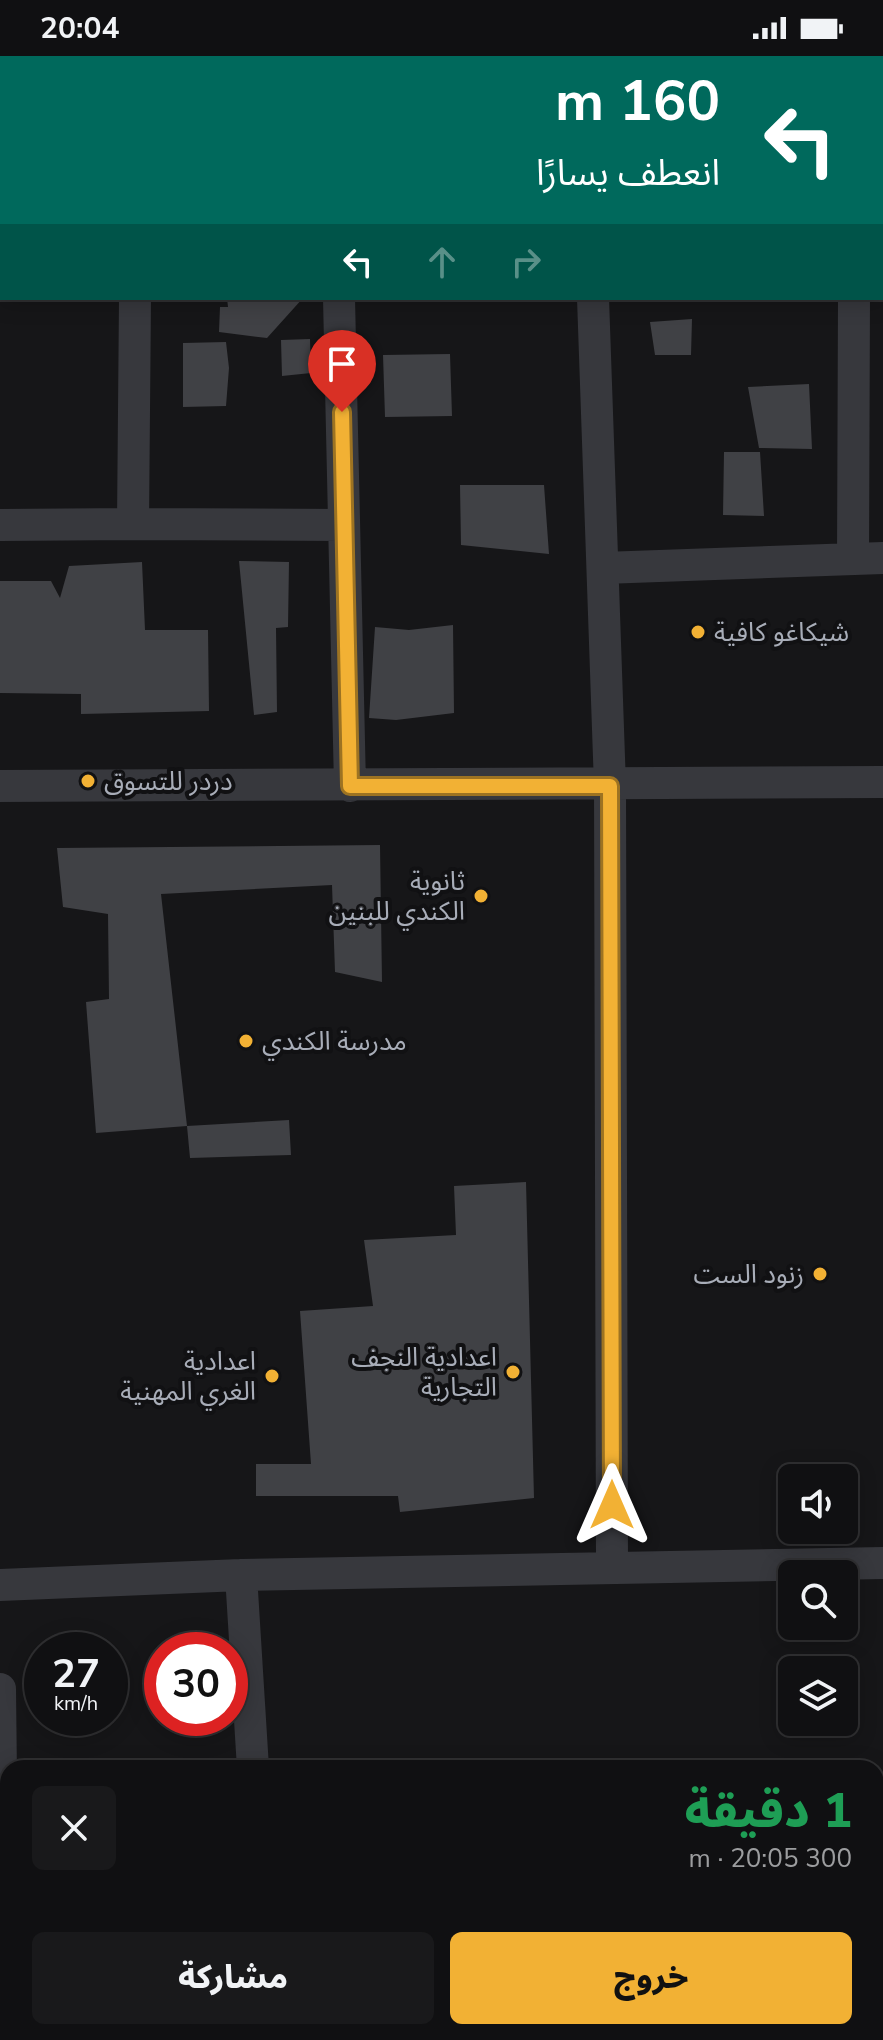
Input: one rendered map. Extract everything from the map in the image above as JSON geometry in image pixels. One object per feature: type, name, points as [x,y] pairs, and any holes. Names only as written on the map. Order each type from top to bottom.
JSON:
[{"type":"street","points":[[133,524],[135,300]]},
{"type":"street","points":[[339,300],[350,786]]},
{"type":"street","points":[[593,300],[610,786],[612,1568]]},
{"type":"street","points":[[603,568],[868,559],[854,300]]},
{"type":"street","points":[[0,525],[344,525]]},
{"type":"street","points":[[0,786],[610,786],[883,782]]},
{"type":"street","points":[[0,1585],[241,1575],[883,1563]]},
{"type":"street","points":[[241,1575],[253,1760]]},
{"type":"street","points":[[0,1689],[1,1760]]},
{"type":"building","points":[[227,300],[301,300],[267,338],[219,332],[220,307],[228,307]]},
{"type":"building","points":[[692,319],[691,355],[655,355],[650,322]]},
{"type":"building","points":[[310,339],[311,373],[282,376],[281,340]]},
{"type":"building","points":[[226,342],[229,368],[226,406],[183,407],[183,343]]},
{"type":"building","points":[[450,354],[452,416],[385,417],[383,355]]},
{"type":"building","points":[[809,384],[812,449],[759,448],[748,387]]},
{"type":"building","points":[[724,452],[760,452],[764,516],[723,515]]},
{"type":"building","points":[[460,485],[544,485],[549,554],[461,545]]},
{"type":"building","points":[[239,561],[289,562],[288,627],[276,628],[277,712],[254,715]]},
{"type":"building","points":[[142,562],[145,630],[208,630],[209,711],[81,714],[81,694],[0,693],[0,581],[51,581],[60,598],[69,566]]},
{"type":"building","points":[[453,625],[454,713],[396,720],[369,718],[375,627],[409,630]]},
{"type":"building","points":[[380,845],[382,982],[335,972],[332,885],[161,894],[187,1126],[96,1133],[86,1002],[109,999],[108,914],[63,907],[57,848]]},
{"type":"building","points":[[289,1120],[291,1155],[190,1158],[187,1126]]},
{"type":"building","points":[[526,1182],[534,1498],[400,1512],[398,1496],[256,1496],[256,1464],[311,1464],[300,1311],[373,1306],[364,1240],[456,1235],[454,1186]]},
{"type":"place","name":"شيكاغو كافية","points":[[698,632]]},
{"type":"place","name":"دردر للتسوق","points":[[88,781]]},
{"type":"place","name":"ثانوية الكندي للبنين","points":[[481,896]]},
{"type":"place","name":"مدرسة الكندي","points":[[246,1041]]},
{"type":"place","name":"زنود الست","points":[[820,1274]]},
{"type":"place","name":"اعدادية النجف التجارية","points":[[513,1372]]},
{"type":"place","name":"اعدادية الغري المهنية","points":[[272,1376]]},
{"type":"route","points":[[342,412],[350,786],[610,786],[612,1505]]}]
